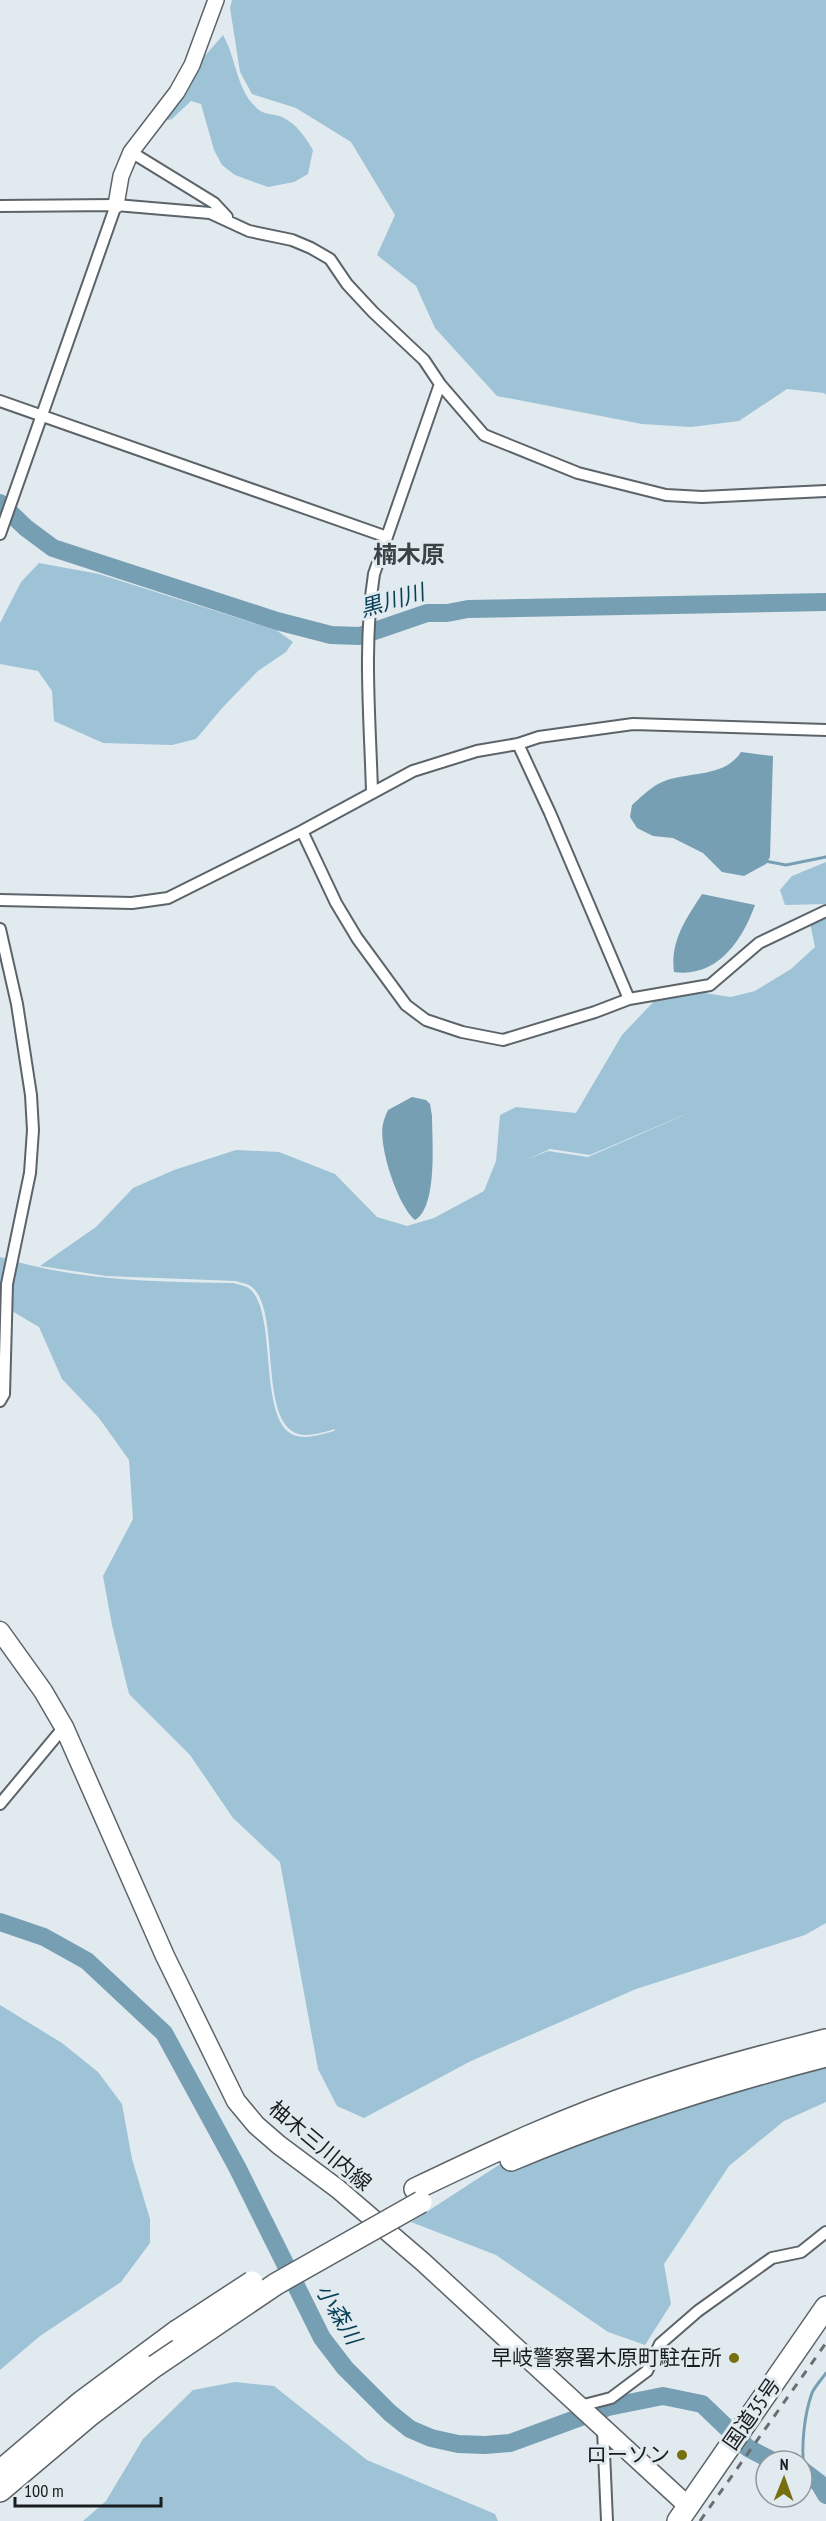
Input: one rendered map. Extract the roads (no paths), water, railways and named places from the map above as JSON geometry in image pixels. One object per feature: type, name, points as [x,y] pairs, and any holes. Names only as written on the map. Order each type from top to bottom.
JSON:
[{"type":"highway","points":[[0,2471],[81,2403],[177,2331],[268,2271],[560,2123],[645,2091],[741,2062],[826,2040]]},
{"type":"highway","points":[[0,2491],[89,2416],[155,2366],[276,2284],[418,2195],[649,2106],[745,2077],[826,2056]]},
{"type":"highway","name":"国道35号","points":[[683,2513],[826,2307]]},
{"type":"main road","name":"柚木三川内線","points":[[0,1631],[43,1691],[64,1727],[165,1956],[236,2102],[256,2125],[338,2189],[423,2262],[582,2408],[683,2513]]},
{"type":"street","points":[[0,534],[116,205],[121,176],[131,153],[177,92],[192,65],[216,0]]},
{"type":"street","points":[[131,153],[214,203],[233,224]]},
{"type":"street","points":[[0,206],[116,205],[210,213],[249,231],[292,240],[330,259],[347,284],[373,312],[424,360],[440,384],[484,435],[578,473],[666,495],[702,497],[826,491]]},
{"type":"street","points":[[372,792],[369,605],[375,574],[440,384]]},
{"type":"street","points":[[0,400],[387,537]]},
{"type":"street","points":[[0,900],[78,903],[156,902],[302,831],[412,771],[477,751],[518,744],[539,737],[633,724],[826,730]]},
{"type":"street","points":[[518,744],[550,813],[629,999]]},
{"type":"street","points":[[302,831],[336,903],[357,938],[406,1005],[426,1020],[462,1032],[503,1040],[595,1012],[629,999],[710,985],[759,943],[826,911]]},
{"type":"street","points":[[0,929],[17,1004],[31,1095],[33,1130],[30,1173],[7,1284],[4,1394],[0,1401]]},
{"type":"street","points":[[0,1804],[64,1727]]},
{"type":"street","points":[[582,2408],[611,2398],[646,2371],[660,2344],[698,2311],[772,2258],[801,2252],[826,2232]]},
{"type":"street","points":[[603,2428],[607,2521]]},
{"type":"waterway","name":"黒川川","points":[[0,503],[26,528],[53,548],[277,621],[331,635],[360,636],[427,613],[447,613],[468,609],[826,602]]},
{"type":"waterway","points":[[765,861],[786,865],[826,857]]},
{"type":"waterway","name":"小森川","points":[[0,1922],[44,1937],[87,1961],[164,2033],[237,2167],[322,2338],[345,2368],[390,2413],[410,2429],[431,2438],[458,2444],[510,2443],[608,2407],[663,2396],[702,2404],[754,2451]]},
{"type":"waterway","points":[[803,2449],[809,2402],[813,2390],[826,2373]]},
{"type":"waterway","name":"小森川","points":[[814,2479],[826,2495]]},
{"type":"railway","points":[[700,2521],[826,2343]]},
{"type":"place","name":"早岐警察署木原町駐在所","points":[[734,2358]]},
{"type":"place","name":"ローソン","points":[[682,2455]]},
{"type":"district","name":"楠木原","points":[[409,555]]}]
